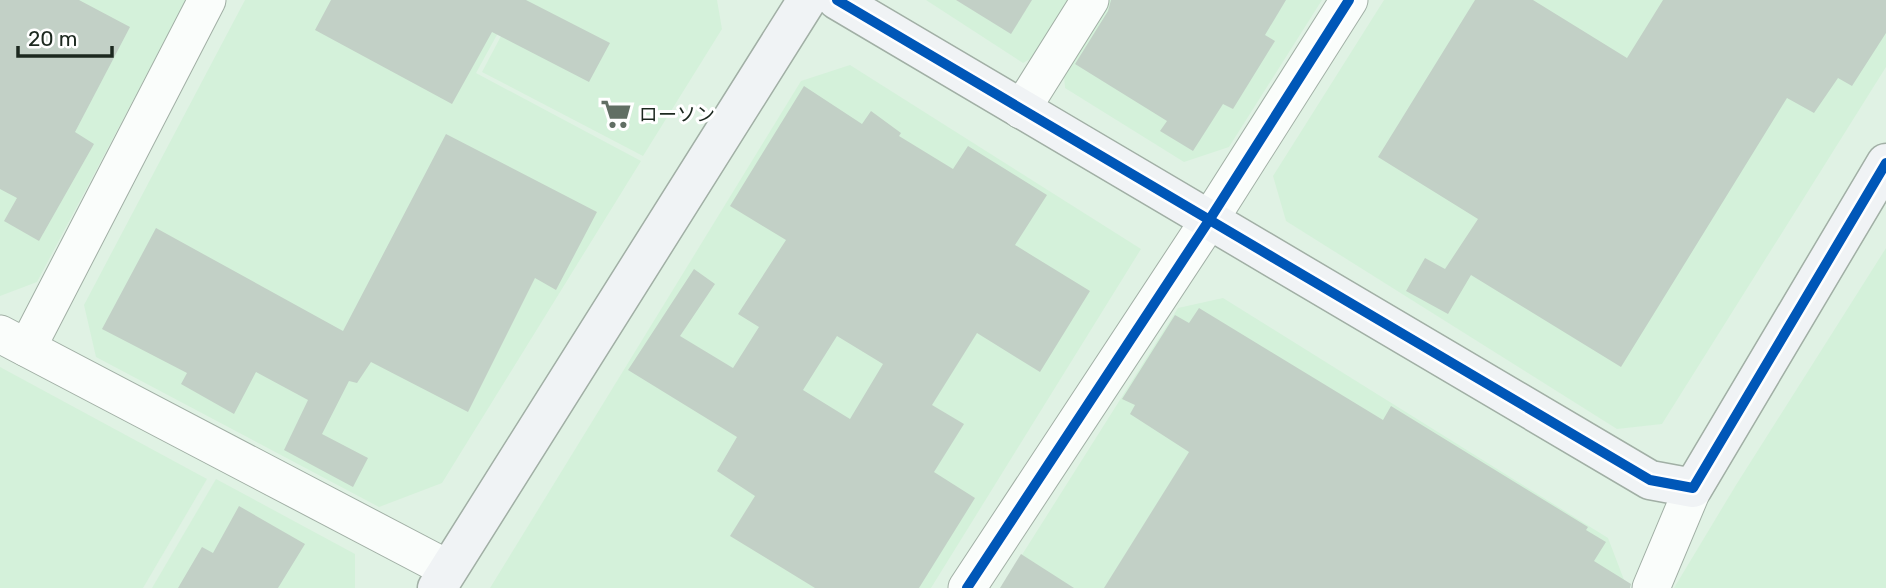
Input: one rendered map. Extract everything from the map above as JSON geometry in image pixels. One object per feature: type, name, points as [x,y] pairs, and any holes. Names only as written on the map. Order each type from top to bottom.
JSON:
[{"type":"street","points":[[207,0],[13,341],[443,578],[807,0]]},
{"type":"street","points":[[837,0],[1208,222],[1650,480],[1693,488]]},
{"type":"street","points":[[1021,110],[1090,0]]},
{"type":"street","points":[[967,588],[1208,222],[1349,0]]},
{"type":"street","points":[[1651,588],[1693,488],[1886,163]]},
{"type":"shaded area","points":[[0,0],[186,0],[37,282],[0,296]]},
{"type":"shaded area","points":[[245,0],[516,0],[476,73],[641,161],[442,483],[379,507],[96,357],[84,305]]},
{"type":"shaded area","name":"ローソン","points":[[520,0],[717,0],[722,29],[643,156],[482,72]]},
{"type":"shaded area","points":[[926,0],[1073,0],[1039,54],[1023,63]]},
{"type":"shaded area","points":[[1102,0],[1322,0],[1229,147],[1184,162],[1065,88],[1063,63]]},
{"type":"shaded area","points":[[1384,0],[1886,0],[1886,67],[1662,424],[1617,429],[1286,221],[1273,176]]},
{"type":"shaded area","points":[[850,65],[1141,249],[931,588],[490,588],[801,81]]},
{"type":"shaded area","points":[[1886,248],[1886,588],[1674,588],[1736,485]]},
{"type":"shaded area","points":[[1223,298],[1608,538],[1626,585],[1624,588],[1001,588],[1178,308]]},
{"type":"shaded area","points":[[0,367],[207,479],[143,588],[0,588]]},
{"type":"shaded area","points":[[216,479],[355,554],[355,588],[152,588]]},
{"type":"building","points":[[0,0],[79,0],[130,27],[75,132],[94,144],[39,241],[4,221],[17,198],[0,189]]},
{"type":"building","points":[[331,0],[526,0],[610,43],[589,82],[492,32],[452,104],[315,30]]},
{"type":"building","points":[[956,0],[1032,0],[1011,34]]},
{"type":"building","points":[[1111,0],[1286,0],[1265,35],[1275,41],[1233,109],[1223,104],[1193,151],[1160,131],[1167,121],[1075,64],[1108,11]]},
{"type":"building","points":[[1475,0],[1533,0],[1627,58],[1663,0],[1886,0],[1886,33],[1852,86],[1838,78],[1814,113],[1787,98],[1621,367],[1471,275],[1448,314],[1406,291],[1425,258],[1445,269],[1478,219],[1378,157]]},
{"type":"building","points":[[804,86],[862,124],[871,111],[901,133],[899,136],[953,169],[968,146],[1047,195],[1015,245],[1090,291],[1040,372],[977,333],[932,405],[964,424],[934,472],[975,498],[919,588],[815,588],[730,536],[755,496],[717,471],[737,437],[628,370],[694,269],[715,284],[680,336],[733,368],[759,327],[738,314],[786,240],[730,206]],"holes":[[[837,336],[883,364],[850,419],[803,390]]]},
{"type":"building","points":[[446,134],[597,212],[556,290],[535,278],[468,412],[371,362],[357,383],[349,381],[322,434],[368,458],[353,487],[284,450],[308,400],[256,372],[234,414],[181,384],[187,373],[102,329],[156,228],[343,331]]},
{"type":"building","points":[[1199,308],[1383,420],[1391,406],[1588,527],[1586,530],[1606,542],[1594,561],[1631,584],[1630,588],[1104,588],[1189,452],[1130,414],[1135,405],[1122,399],[1175,315],[1189,323]]},
{"type":"building","points":[[239,506],[305,544],[278,588],[178,588],[202,547],[213,553]]},
{"type":"building","points":[[1021,554],[1074,588],[1000,588]]},
{"type":"cycle path","points":[[837,0],[1650,480],[1693,488],[1886,163]]},
{"type":"cycle path","points":[[967,588],[1208,222],[1349,0]]},
{"type":"place","name":"ローソン","points":[[616,114]]}]
